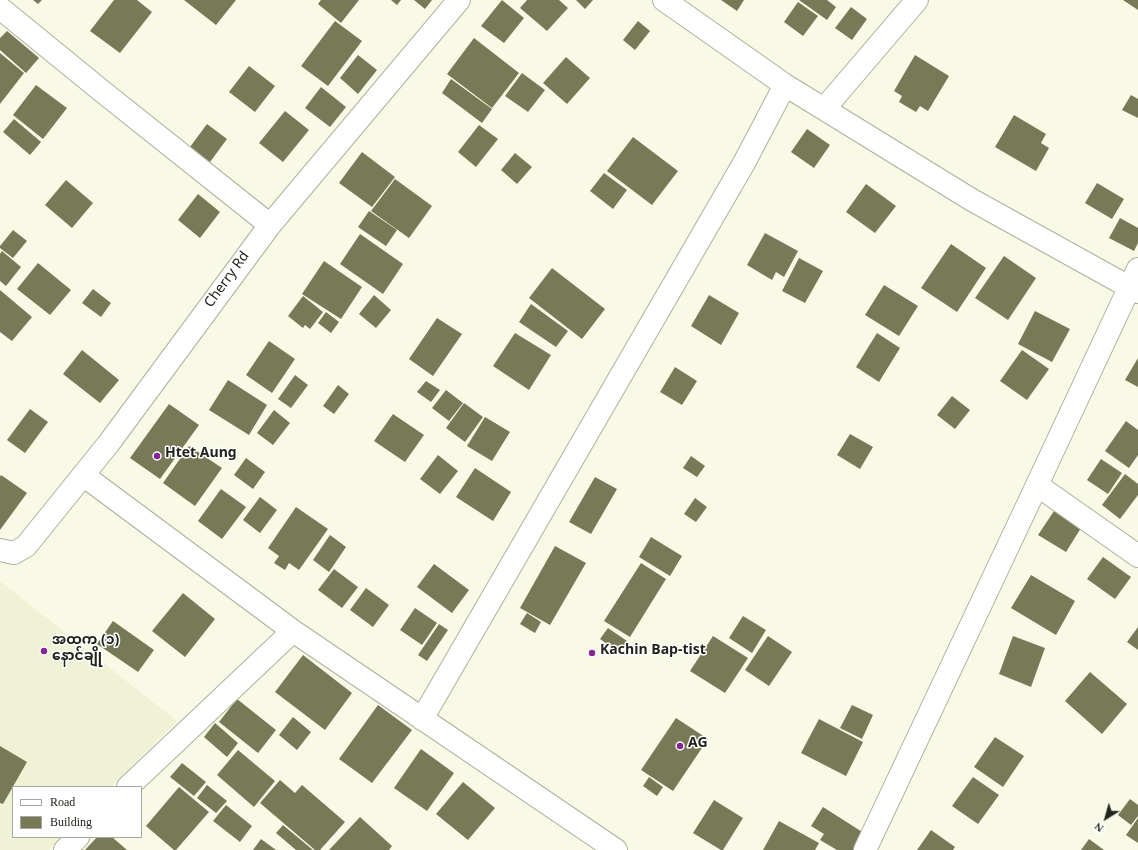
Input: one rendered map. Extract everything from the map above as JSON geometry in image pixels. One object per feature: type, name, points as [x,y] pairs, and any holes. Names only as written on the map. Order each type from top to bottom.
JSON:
[{"type":"street","name":"Cherry Rd","points":[[0,550],[14,553],[26,546],[109,443],[270,225],[459,0]]},
{"type":"street","points":[[664,0],[785,85],[972,200],[1135,283],[864,850]]},
{"type":"street","points":[[824,109],[917,0]]},
{"type":"street","points":[[0,8],[270,225]]},
{"type":"street","points":[[422,719],[744,164],[785,85]]},
{"type":"street","points":[[83,475],[293,631],[616,850]]},
{"type":"street","points":[[1038,485],[1138,556]]},
{"type":"street","points":[[129,786],[293,631]]},
{"type":"street","points":[[65,850],[77,838]]},
{"type":"shaded area","name":"အထက (၁) နောင်ချို","points":[[0,581],[177,721],[112,786],[12,786],[12,838],[61,838],[49,850],[0,850]]},
{"type":"building","points":[[33,0],[42,0],[38,4]]},
{"type":"building","points":[[114,0],[137,0],[152,12],[120,53],[90,31]]},
{"type":"building","points":[[184,0],[236,0],[216,25]]},
{"type":"building","points":[[321,0],[359,0],[341,23],[318,4]]},
{"type":"building","points":[[391,0],[401,0],[397,5]]},
{"type":"building","points":[[414,0],[432,0],[425,9]]},
{"type":"building","points":[[502,0],[524,18],[504,43],[481,26]]},
{"type":"building","points":[[527,0],[559,0],[568,8],[547,31],[520,8]]},
{"type":"building","points":[[576,0],[593,0],[585,9]]},
{"type":"building","points":[[721,0],[744,0],[737,11]]},
{"type":"building","points":[[799,0],[827,0],[836,7],[827,20]]},
{"type":"building","points":[[1123,0],[1138,0],[1138,10]]},
{"type":"building","points":[[798,2],[818,16],[803,36],[784,22]]},
{"type":"building","points":[[851,7],[867,19],[852,40],[835,28]]},
{"type":"building","points":[[335,21],[362,41],[328,86],[301,66]]},
{"type":"building","points":[[638,21],[650,31],[635,50],[623,40]]},
{"type":"building","points":[[7,31],[39,58],[26,73],[0,50],[0,38]]},
{"type":"building","points":[[474,38],[519,73],[492,108],[447,74]]},
{"type":"building","points":[[0,53],[24,73],[0,104]]},
{"type":"building","points":[[358,55],[377,70],[358,94],[340,78]]},
{"type":"building","points":[[915,55],[949,76],[928,111],[920,106],[916,112],[899,102],[902,96],[894,91]]},
{"type":"building","points":[[566,57],[590,78],[567,104],[543,83]]},
{"type":"building","points":[[249,66],[275,86],[255,112],[229,92]]},
{"type":"building","points":[[522,73],[545,90],[528,112],[505,96]]},
{"type":"building","points":[[451,79],[492,109],[482,123],[442,93]]},
{"type":"building","points":[[36,85],[67,108],[43,139],[13,115]]},
{"type":"building","points":[[321,87],[346,107],[330,127],[305,108]]},
{"type":"building","points":[[1131,95],[1138,99],[1138,118],[1122,110]]},
{"type":"building","points":[[285,111],[309,130],[283,162],[259,143]]},
{"type":"building","points":[[1014,115],[1046,134],[1041,143],[1049,148],[1036,171],[995,147]]},
{"type":"building","points":[[14,119],[41,142],[30,155],[3,132]]},
{"type":"building","points":[[207,124],[227,139],[210,162],[190,147]]},
{"type":"building","points":[[479,125],[498,139],[476,167],[458,152]]},
{"type":"building","points":[[807,129],[830,145],[814,168],[791,152]]},
{"type":"building","points":[[633,137],[678,171],[652,205],[607,171]]},
{"type":"building","points":[[362,152],[395,177],[372,207],[339,183]]},
{"type":"building","points":[[515,153],[532,167],[517,184],[501,170]]},
{"type":"building","points":[[604,173],[627,190],[613,209],[590,191]]},
{"type":"building","points":[[395,179],[432,206],[409,238],[371,211]]},
{"type":"building","points":[[66,180],[93,203],[72,228],[45,205]]},
{"type":"building","points":[[1097,183],[1124,199],[1112,219],[1085,203]]},
{"type":"building","points":[[866,184],[896,206],[875,233],[846,212]]},
{"type":"building","points":[[198,194],[220,212],[200,238],[178,220]]},
{"type":"building","points":[[369,211],[397,230],[386,246],[358,227]]},
{"type":"building","points":[[1120,218],[1138,228],[1138,243],[1134,251],[1109,238]]},
{"type":"building","points":[[13,230],[27,241],[13,258],[0,248],[0,246]]},
{"type":"building","points":[[765,233],[798,251],[784,277],[776,272],[772,280],[747,265]]},
{"type":"building","points":[[360,234],[403,264],[383,294],[340,264]]},
{"type":"building","points":[[951,244],[986,268],[957,312],[921,288]]},
{"type":"building","points":[[2,251],[21,267],[6,286],[0,281],[0,254]]},
{"type":"building","points":[[1004,256],[1036,278],[1008,320],[975,298]]},
{"type":"building","points":[[799,258],[823,271],[805,303],[782,291]]},
{"type":"building","points":[[324,261],[362,287],[341,319],[302,294]]},
{"type":"building","points":[[38,263],[71,290],[50,315],[17,289]]},
{"type":"building","points":[[552,268],[605,309],[582,339],[529,298]]},
{"type":"building","points":[[884,285],[918,306],[899,336],[865,315]]},
{"type":"building","points":[[93,289],[111,303],[101,317],[82,303]]},
{"type":"building","points":[[0,290],[32,317],[12,341],[0,332]]},
{"type":"building","points":[[374,295],[391,310],[376,328],[359,314]]},
{"type":"building","points":[[709,295],[739,313],[721,345],[691,326]]},
{"type":"building","points":[[303,296],[323,312],[310,329],[305,325],[303,328],[288,316]]},
{"type":"building","points":[[531,304],[568,331],[556,347],[519,322]]},
{"type":"building","points":[[1035,311],[1070,329],[1052,362],[1018,344]]},
{"type":"building","points":[[326,312],[339,322],[331,333],[318,323]]},
{"type":"building","points":[[437,318],[462,334],[433,376],[409,359]]},
{"type":"building","points":[[515,333],[551,355],[529,390],[493,366]]},
{"type":"building","points":[[877,333],[900,348],[879,382],[856,367]]},
{"type":"building","points":[[269,341],[295,359],[272,393],[246,375]]},
{"type":"building","points":[[82,350],[119,380],[100,403],[63,374]]},
{"type":"building","points":[[1022,350],[1049,369],[1027,400],[1000,381]]},
{"type":"building","points":[[1138,358],[1138,387],[1125,380]]},
{"type":"building","points":[[675,367],[697,381],[682,405],[660,392]]},
{"type":"building","points":[[295,375],[308,385],[291,408],[278,399]]},
{"type":"building","points":[[228,380],[267,405],[249,435],[209,410]]},
{"type":"building","points":[[426,381],[440,390],[431,402],[417,392]]},
{"type":"building","points":[[338,385],[349,394],[334,414],[323,406]]},
{"type":"building","points":[[446,390],[463,403],[449,421],[432,408]]},
{"type":"building","points":[[952,396],[970,410],[955,429],[937,415]]},
{"type":"building","points":[[464,403],[483,417],[465,442],[446,428]]},
{"type":"building","points":[[169,404],[199,425],[160,479],[130,458]]},
{"type":"building","points":[[30,409],[48,422],[25,453],[7,440]]},
{"type":"building","points":[[274,410],[290,423],[273,445],[257,433]]},
{"type":"building","points":[[393,414],[424,435],[405,462],[374,441]]},
{"type":"building","points":[[485,417],[510,432],[492,461],[467,446]]},
{"type":"building","points":[[1126,421],[1138,430],[1138,455],[1129,468],[1105,451]]},
{"type":"building","points":[[850,434],[873,447],[860,469],[837,455]]},
{"type":"building","points":[[189,446],[222,468],[195,506],[163,483]]},
{"type":"building","points":[[438,455],[458,471],[440,494],[420,479]]},
{"type":"building","points":[[691,456],[705,466],[697,477],[683,468]]},
{"type":"building","points":[[246,458],[265,472],[253,489],[234,475]]},
{"type":"building","points":[[1101,459],[1122,473],[1108,494],[1087,480]]},
{"type":"building","points":[[475,468],[511,492],[493,521],[456,497]]},
{"type":"building","points":[[1125,474],[1138,484],[1138,495],[1120,519],[1102,505]]},
{"type":"building","points":[[1,475],[27,493],[0,530],[0,477]]},
{"type":"building","points":[[595,477],[617,489],[591,534],[569,522]]},
{"type":"building","points":[[221,489],[246,507],[222,539],[198,521]]},
{"type":"building","points":[[260,497],[277,510],[260,533],[243,520]]},
{"type":"building","points":[[695,498],[707,507],[696,522],[684,514]]},
{"type":"building","points":[[296,507],[328,529],[299,570],[289,563],[285,570],[274,563],[279,556],[268,548]]},
{"type":"building","points":[[1054,511],[1081,528],[1066,552],[1038,535]]},
{"type":"building","points":[[330,535],[346,547],[329,572],[313,560]]},
{"type":"building","points":[[651,537],[682,556],[670,576],[639,557]]},
{"type":"building","points":[[555,546],[586,563],[550,625],[520,608]]},
{"type":"building","points":[[1103,557],[1131,577],[1115,599],[1087,579]]},
{"type":"building","points":[[641,563],[666,579],[630,637],[604,621]]},
{"type":"building","points":[[434,564],[469,590],[452,613],[417,587]]},
{"type":"building","points":[[334,569],[358,587],[342,608],[318,590]]},
{"type":"building","points":[[1031,575],[1075,601],[1056,635],[1011,608]]},
{"type":"building","points":[[366,588],[389,605],[373,627],[350,610]]},
{"type":"building","points":[[183,593],[215,619],[185,657],[152,631]]},
{"type":"building","points":[[415,608],[437,623],[422,645],[400,630]]},
{"type":"building","points":[[527,613],[541,622],[535,633],[520,624]]},
{"type":"building","points":[[743,616],[766,630],[752,653],[729,638]]},
{"type":"building","points":[[113,621],[154,650],[138,672],[97,644]]},
{"type":"building","points":[[439,624],[448,630],[427,661],[418,655]]},
{"type":"building","points":[[1138,627],[1138,650],[1127,642]]},
{"type":"building","points":[[608,628],[627,641],[620,653],[600,639]]},
{"type":"building","points":[[713,636],[748,658],[725,693],[690,671]]},
{"type":"building","points":[[768,636],[792,652],[769,686],[745,670]]},
{"type":"building","points":[[1013,636],[1045,648],[1031,687],[999,674]]},
{"type":"building","points":[[303,655],[352,693],[325,730],[275,692]]},
{"type":"building","points":[[1090,672],[1127,704],[1102,734],[1065,701]]},
{"type":"building","points":[[237,699],[276,730],[258,753],[219,722]]},
{"type":"building","points":[[378,705],[412,730],[372,783],[339,759]]},
{"type":"building","points":[[852,705],[873,715],[862,739],[840,728]]},
{"type":"building","points":[[293,717],[311,732],[297,750],[279,735]]},
{"type":"building","points":[[676,718],[708,739],[673,791],[641,770]]},
{"type":"building","points":[[819,719],[863,742],[846,776],[801,753]]},
{"type":"building","points":[[215,723],[238,743],[227,757],[204,737]]},
{"type":"building","points":[[995,737],[1024,756],[1003,787],[974,767]]},
{"type":"building","points":[[0,746],[27,762],[3,804],[0,803]]},
{"type":"building","points":[[421,749],[454,773],[427,811],[394,788]]},
{"type":"building","points":[[238,750],[275,781],[254,807],[217,775]]},
{"type":"building","points":[[182,763],[206,782],[194,796],[170,777]]},
{"type":"building","points":[[649,777],[663,787],[657,796],[643,786]]},
{"type":"building","points":[[973,777],[999,795],[978,824],[952,806]]},
{"type":"building","points":[[280,780],[295,793],[302,785],[345,822],[320,850],[315,850],[260,803]]},
{"type":"building","points":[[463,782],[495,808],[468,840],[436,814]]},
{"type":"building","points":[[207,785],[227,801],[216,813],[197,798]]},
{"type":"building","points":[[179,787],[209,812],[176,850],[174,850],[146,826]]},
{"type":"building","points":[[1130,799],[1138,805],[1138,816],[1131,825],[1118,815]]},
{"type":"building","points":[[714,800],[743,818],[723,850],[693,833]]},
{"type":"building","points":[[226,805],[252,826],[240,842],[213,821]]},
{"type":"building","points":[[823,807],[867,835],[858,850],[837,850],[820,840],[824,834],[811,826]]},
{"type":"building","points":[[360,817],[392,846],[389,850],[329,850]]},
{"type":"building","points":[[1138,818],[1138,843],[1126,835]]},
{"type":"building","points":[[779,821],[819,843],[815,850],[763,850]]},
{"type":"building","points":[[283,825],[313,850],[296,850],[276,833]]},
{"type":"building","points":[[931,830],[955,847],[953,850],[917,850]]},
{"type":"building","points":[[96,838],[113,838],[127,850],[85,850]]},
{"type":"building","points":[[261,839],[276,850],[253,850]]},
{"type":"building","points":[[1089,839],[1104,850],[1081,850]]},
{"type":"place","name":"Htet Aung","points":[[157,456]]},
{"type":"place","name":"အထက (၁) နောင်ချို","points":[[44,651]]},
{"type":"place","name":"Kachin Bap-tist","points":[[592,653]]},
{"type":"place","name":"AG","points":[[680,746]]}]
